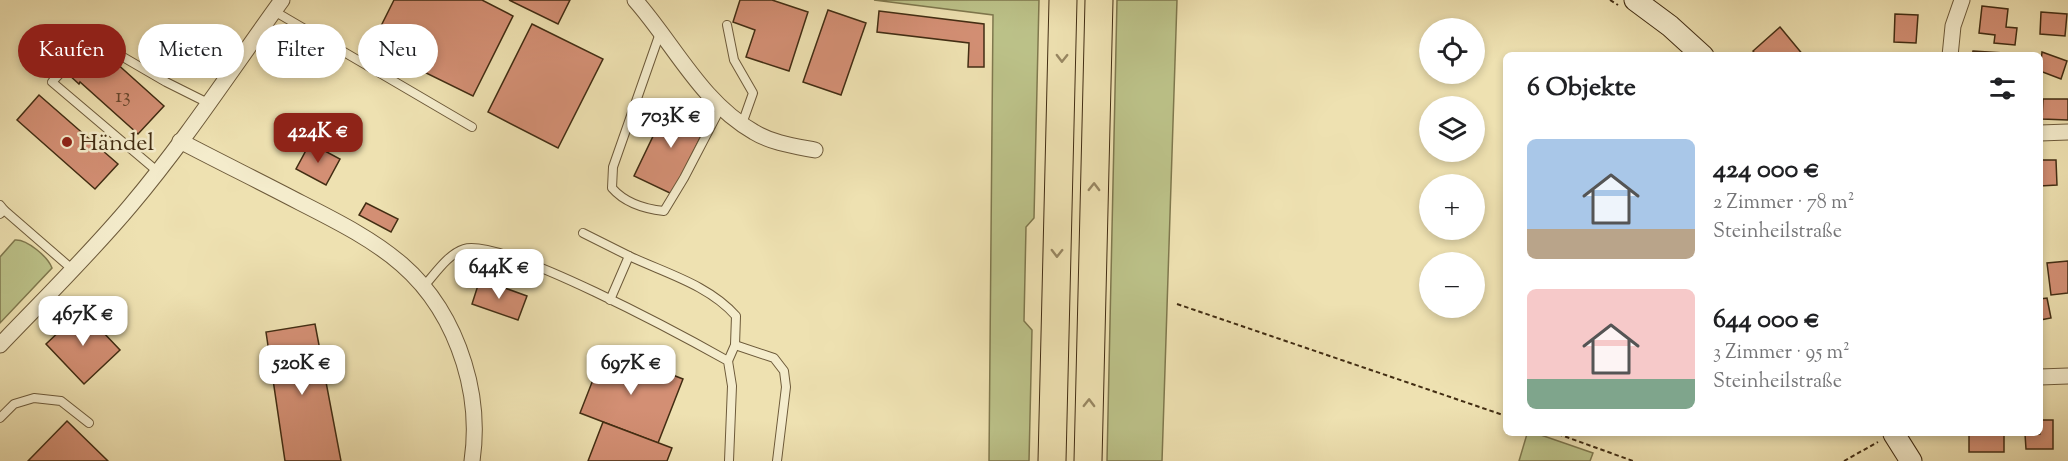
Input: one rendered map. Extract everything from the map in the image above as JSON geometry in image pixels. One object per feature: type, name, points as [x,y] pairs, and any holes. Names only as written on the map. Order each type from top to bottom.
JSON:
[{"type":"highway","points":[[1052,461],[1063,0]]},
{"type":"highway","points":[[1088,461],[1098,0]]},
{"type":"street","points":[[635,0],[697,82],[721,107],[754,132],[775,141],[815,150]]},
{"type":"street","points":[[1950,52],[1953,26],[1962,0]]},
{"type":"street","points":[[1642,2],[1699,52]]},
{"type":"street","points":[[0,345],[132,204],[278,6]]},
{"type":"street","points":[[2043,133],[2068,132]]},
{"type":"street","points":[[180,141],[352,229],[382,247],[424,286],[444,314],[458,343],[467,373],[476,415],[472,461]]},
{"type":"street","points":[[2043,377],[2068,376]]},
{"type":"street","points":[[1892,436],[1911,461]]},
{"type":"lane","points":[[278,6],[472,128]]},
{"type":"lane","points":[[727,25],[734,60],[753,93],[742,124]]},
{"type":"lane","points":[[660,31],[612,166],[612,188],[619,196],[640,206],[664,211],[721,107]]},
{"type":"lane","points":[[157,171],[52,82],[92,39],[166,82],[208,103]]},
{"type":"lane","points":[[1,210],[72,270]]},
{"type":"lane","points":[[583,233],[698,287],[725,303],[736,316],[735,345],[728,361],[732,386],[729,461]]},
{"type":"lane","points":[[424,286],[446,261],[464,249],[486,249],[556,274],[676,331],[728,361]]},
{"type":"lane","points":[[610,300],[629,256]]},
{"type":"lane","points":[[735,345],[774,358],[784,371],[786,387],[777,461]]},
{"type":"lane","points":[[0,418],[14,404],[34,398],[61,400],[89,423]]},
{"type":"path","points":[[1177,304],[1503,415]]},
{"type":"path","points":[[1564,436],[1633,461]]},
{"type":"path","points":[[1844,461],[1889,436]]},
{"type":"green space","points":[[874,0],[1039,0],[1034,218],[1026,227],[1024,321],[1032,330],[1029,461],[989,461],[993,15]]},
{"type":"green space","points":[[1117,0],[1177,0],[1162,461],[1107,461]]},
{"type":"green space","points":[[15,240],[25,242],[36,250],[52,268],[0,323],[0,257]]},
{"type":"green space","points":[[1526,436],[1544,436],[1593,453],[1590,461],[1519,461]]},
{"type":"building","points":[[394,0],[482,0],[513,16],[473,96],[436,78],[438,24],[382,24]]},
{"type":"building","points":[[509,0],[570,0],[558,24]]},
{"type":"building","points":[[740,0],[772,0],[808,12],[789,71],[746,57],[755,30],[733,22]]},
{"type":"building","points":[[1982,6],[2008,9],[2006,27],[2017,28],[2015,45],[1994,43],[1995,35],[1979,33]]},
{"type":"building","points":[[828,10],[866,23],[841,95],[803,82]]},
{"type":"building","points":[[879,11],[984,24],[984,67],[968,67],[969,43],[877,32]]},
{"type":"building","points":[[2041,12],[2067,14],[2065,36],[2040,34]]},
{"type":"building","points":[[1895,14],[1918,15],[1916,43],[1894,42]]},
{"type":"building","points":[[532,24],[603,59],[558,148],[488,112]]},
{"type":"building","points":[[1780,27],[1801,52],[1754,52]]},
{"type":"building","points":[[2043,52],[2067,61],[2061,79],[2043,72]]},
{"type":"building","points":[[126,72],[164,106],[138,134],[80,82],[79,84],[72,78],[126,78]]},
{"type":"building","name":"Händel","points":[[39,95],[118,164],[95,189],[17,120]]},
{"type":"building","points":[[2043,99],[2068,99],[2068,120],[2043,119]]},
{"type":"building","points":[[669,103],[708,122],[672,194],[634,176]]},
{"type":"building","points":[[310,143],[340,159],[326,185],[296,169]]},
{"type":"building","points":[[2043,160],[2056,160],[2057,185],[2043,186]]},
{"type":"building","points":[[366,203],[398,219],[391,232],[359,215]]},
{"type":"building","points":[[2068,261],[2068,293],[2051,295],[2047,263]]},
{"type":"building","points":[[480,279],[527,296],[518,320],[472,304]]},
{"type":"building","points":[[2047,298],[2051,318],[2043,319],[2043,299]]},
{"type":"building","points":[[82,310],[120,350],[84,384],[46,344]]},
{"type":"building","points":[[315,324],[341,461],[285,461],[266,332]]},
{"type":"building","points":[[605,349],[683,379],[658,443],[580,413]]},
{"type":"building","points":[[2043,420],[2053,420],[2053,449],[2026,449],[2025,436],[2043,436]]},
{"type":"building","points":[[67,421],[108,461],[28,461]]},
{"type":"building","points":[[603,422],[672,448],[667,461],[588,461]]},
{"type":"building","points":[[1969,436],[2004,436],[2004,452],[1969,452]]},
{"type":"place","name":"Händel","points":[[67,142]]}]
